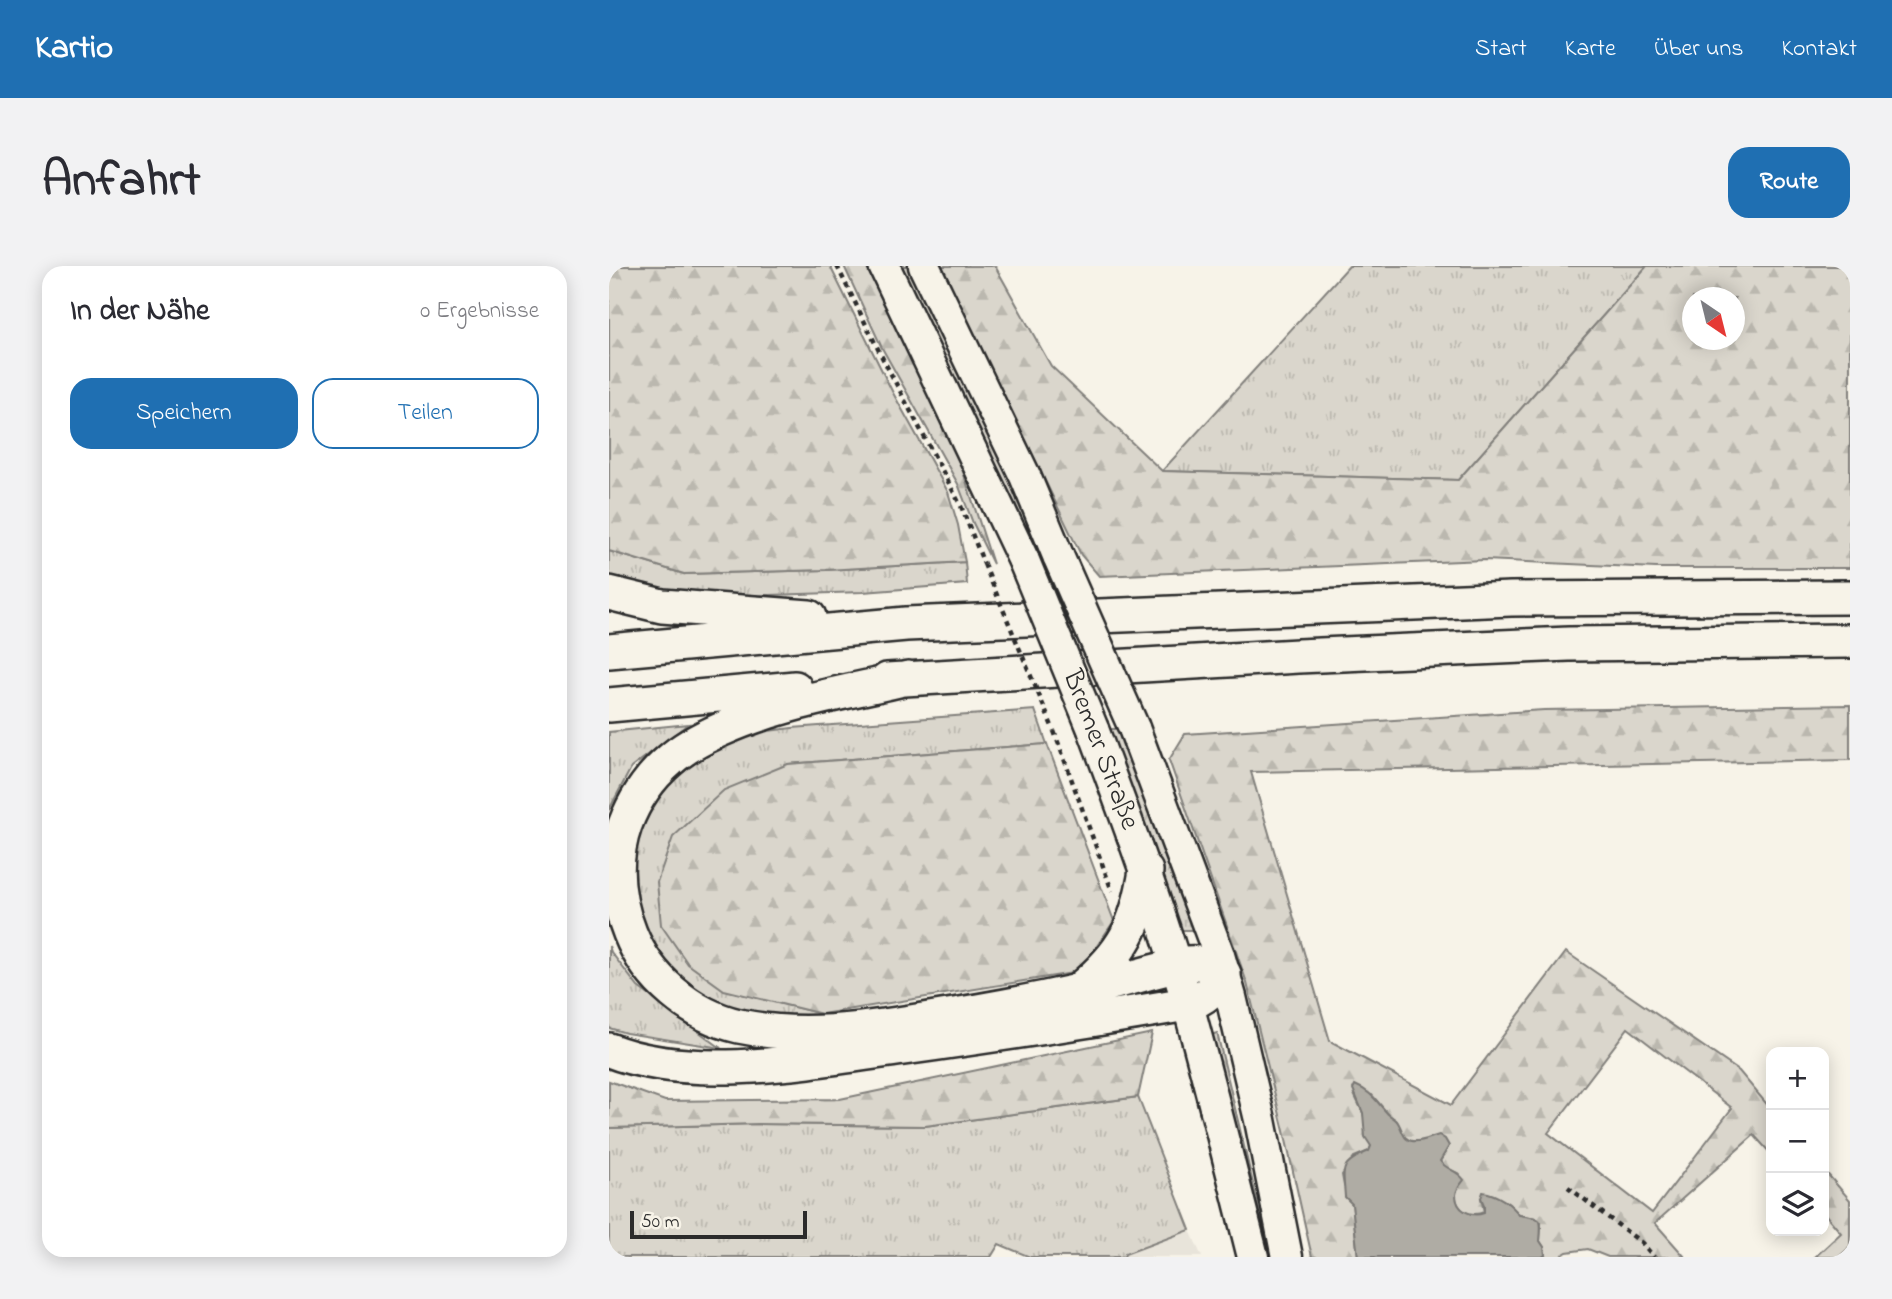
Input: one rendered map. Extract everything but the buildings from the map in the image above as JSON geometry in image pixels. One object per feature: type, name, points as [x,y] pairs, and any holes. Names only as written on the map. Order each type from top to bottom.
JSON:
[{"type":"highway","points":[[609,593],[662,606],[906,624]]},
{"type":"highway","points":[[609,651],[906,624],[1511,598],[1850,597]]},
{"type":"highway","points":[[609,705],[908,678],[1298,656],[1569,644],[1850,641]]},
{"type":"highway","points":[[609,1050],[628,1058],[683,1066],[741,1066],[811,1061],[1025,1031],[1187,1004],[1205,996],[1224,974],[1201,962],[1187,963],[1076,992],[961,1014],[878,1027],[823,1032],[778,1031],[726,1023],[681,999],[654,974],[633,941],[623,915],[616,867],[631,811],[655,775],[685,748],[741,721],[776,708],[908,678]]},
{"type":"highway","points":[[1076,992],[1107,965],[1124,942],[1136,918],[1146,871]]},
{"type":"main road","name":"Bremer Straße","points":[[884,266],[1024,561],[1093,729],[1146,871],[1187,1004],[1253,1257]]},
{"type":"main road","name":"Bremer Straße","points":[[924,266],[1025,476],[1134,728],[1224,974],[1257,1107],[1287,1257]]},
{"type":"path","points":[[837,266],[961,506],[1053,731],[1115,899]]},
{"type":"path","points":[[1568,1187],[1642,1243],[1654,1257]]},
{"type":"shaded area","points":[[1355,1085],[1370,1094],[1396,1120],[1408,1140],[1418,1141],[1439,1135],[1445,1139],[1449,1146],[1440,1161],[1464,1180],[1456,1195],[1461,1209],[1474,1214],[1484,1213],[1481,1198],[1483,1192],[1504,1200],[1519,1215],[1539,1220],[1540,1241],[1545,1255],[1358,1257],[1352,1204],[1345,1197],[1344,1173],[1352,1159],[1369,1151],[1371,1146],[1365,1137],[1363,1113],[1353,1089]]},
{"type":"shaded area","points":[[1190,1230],[1202,1257],[1124,1257],[1124,1254]]},
{"type":"green space","points":[[609,266],[830,266],[893,393],[948,492],[965,562],[684,574],[609,551]]},
{"type":"green space","points":[[844,266],[866,266],[955,447],[993,564],[958,484],[882,348]]},
{"type":"green space","points":[[895,266],[910,266],[1048,559],[1037,560]]},
{"type":"green space","points":[[941,266],[995,266],[1051,366],[1162,471],[1458,480],[1647,266],[1850,266],[1850,568],[1656,568],[1485,560],[1099,576],[1081,555]]},
{"type":"green space","points":[[1349,266],[1647,266],[1458,480],[1162,471]]},
{"type":"green space","points":[[609,551],[684,574],[965,562],[967,584],[863,592],[739,596],[652,589],[609,580]]},
{"type":"green space","points":[[1850,705],[1850,760],[1251,772],[1330,1041],[1451,1105],[1566,952],[1739,1071],[1766,1103],[1766,1148],[1754,1135],[1655,1223],[1685,1257],[1608,1257],[1588,1249],[1567,1252],[1559,1257],[1542,1257],[1545,1254],[1540,1241],[1541,1223],[1536,1218],[1519,1215],[1503,1202],[1481,1198],[1484,1212],[1470,1213],[1463,1210],[1456,1198],[1460,1174],[1444,1167],[1440,1161],[1446,1153],[1403,1136],[1397,1121],[1372,1095],[1354,1094],[1363,1113],[1371,1146],[1369,1151],[1354,1157],[1342,1175],[1352,1203],[1358,1257],[1312,1257],[1247,983],[1169,760],[1185,734],[1544,710]],"holes":[[[1628,1028],[1732,1108],[1652,1213],[1548,1133]]]},
{"type":"green space","points":[[1035,710],[1047,744],[788,764],[724,989],[822,1014],[797,1018],[741,1014],[687,989],[672,975],[639,924],[631,867],[644,816],[678,771],[734,739],[792,728]]},
{"type":"green space","points":[[688,724],[631,768],[609,810],[609,732]]},
{"type":"green space","points":[[1107,729],[1121,729],[1193,930],[1177,930]]},
{"type":"green space","points":[[1047,744],[1114,921],[1079,972],[822,1014],[724,990],[688,964],[661,925],[657,882],[673,837],[724,790],[788,764]]},
{"type":"green space","points":[[609,946],[638,987],[721,1048],[609,1028]]},
{"type":"green space","points":[[1152,1033],[1138,1097],[925,1126],[758,1124],[609,1128],[609,1081],[665,1101],[840,1099]]},
{"type":"green space","points":[[1217,1033],[1271,1257],[1264,1257],[1208,1036]]},
{"type":"green space","points":[[1138,1097],[1190,1230],[1125,1254],[1124,1257],[1030,1257],[999,1244],[991,1257],[609,1257],[609,1128],[758,1124],[925,1126]]},
{"type":"green space","points":[[1829,1176],[1850,1200],[1850,1247],[1839,1257],[1815,1257],[1841,1233],[1829,1219]]}]
